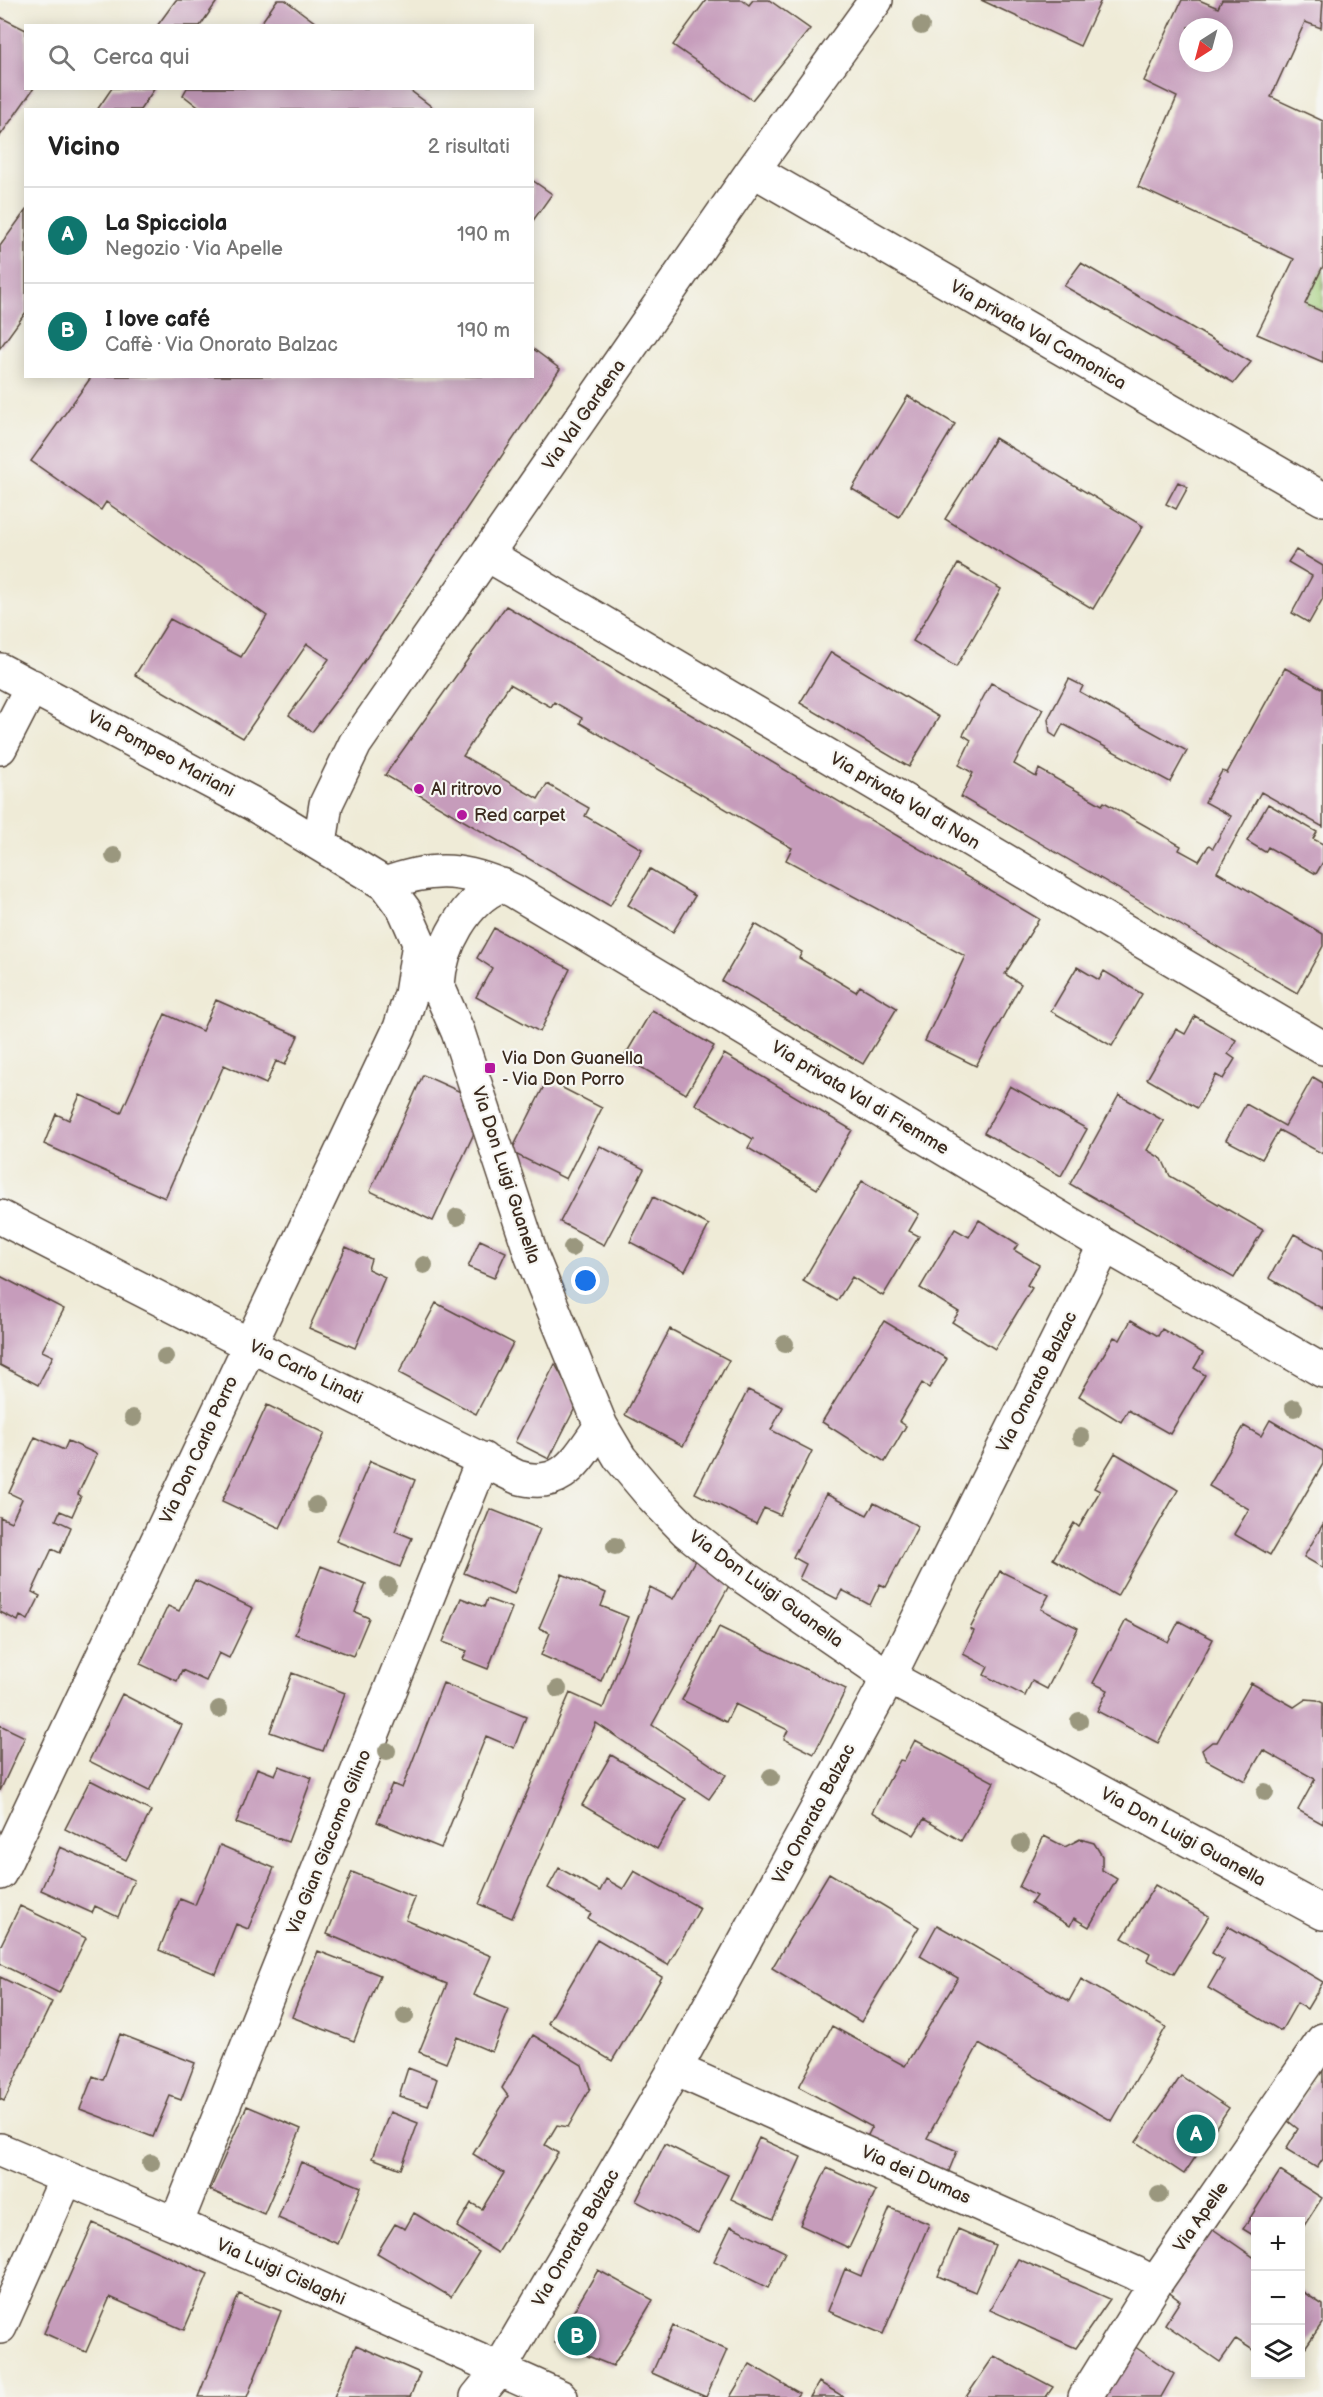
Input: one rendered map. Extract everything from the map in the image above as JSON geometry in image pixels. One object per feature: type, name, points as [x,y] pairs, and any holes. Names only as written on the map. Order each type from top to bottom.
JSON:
[{"type":"street","name":"Via Val Gardena","points":[[320,843],[326,804],[343,765],[753,170],[876,0]]},
{"type":"street","name":"Via privata Val Camonica","points":[[753,170],[1323,500]]},
{"type":"street","name":"Via privata Val di Non","points":[[488,555],[1323,1048]]},
{"type":"street","name":"Via Pompeo Mariani","points":[[0,670],[253,804],[320,843]]},
{"type":"street","points":[[0,748],[32,686]]},
{"type":"street","name":"Via Don Luigi Guanella","points":[[320,843],[385,884],[405,911],[458,1032],[528,1246],[601,1426],[629,1470],[686,1531],[745,1578],[889,1677],[1323,1913]]},
{"type":"street","name":"Via privata Val di Fiemme","points":[[385,884],[438,870],[478,876],[529,899],[1105,1245],[1323,1371]]},
{"type":"street","points":[[438,985],[439,967],[443,955],[463,920],[481,896],[502,885]]},
{"type":"street","name":"Via Don Carlo Porro","points":[[0,1873],[400,1028],[411,994],[420,943]]},
{"type":"street","points":[[400,1028],[422,1022],[458,1032]]},
{"type":"street","name":"Via Carlo Linati","points":[[0,1217],[250,1345],[517,1477],[528,1480],[548,1480],[567,1470],[601,1426]]},
{"type":"street","name":"Via Onorato Balzac","points":[[477,2397],[499,2370],[675,2069],[889,1677],[1105,1245]]},
{"type":"street","name":"Via Gian Giacomo Gilino","points":[[176,2224],[483,1459]]},
{"type":"street","name":"Via Apelle","points":[[1085,2397],[1155,2284],[1323,2040]]},
{"type":"street","name":"Via dei Dumas","points":[[675,2069],[1136,2273],[1155,2284]]},
{"type":"street","name":"Via Luigi Cislaghi","points":[[0,2150],[176,2224],[561,2397]]},
{"type":"street","points":[[0,2326],[66,2179]]},
{"type":"green space","points":[[1323,266],[1323,311],[1305,304]]},
{"type":"building","points":[[176,0],[218,0],[201,24],[158,24]]},
{"type":"building","points":[[277,0],[285,0],[317,24],[260,24]]},
{"type":"building","points":[[706,0],[742,0],[749,5],[753,0],[769,0],[810,29],[752,100],[673,45]]},
{"type":"building","points":[[981,0],[1101,0],[1080,46]]},
{"type":"building","points":[[1182,0],[1199,0],[1218,8],[1222,0],[1323,0],[1321,28],[1305,22],[1271,97],[1323,121],[1323,266],[1305,304],[1323,312],[1323,362],[1257,334],[1294,259],[1138,187],[1177,97],[1144,81]]},
{"type":"building","points":[[0,17],[24,29],[24,90],[33,90],[0,136]]},
{"type":"building","points":[[111,90],[154,90],[141,108],[98,108]]},
{"type":"building","points":[[186,90],[410,90],[433,108],[199,108],[183,95]]},
{"type":"building","points":[[534,181],[552,194],[534,219]]},
{"type":"building","points":[[24,213],[24,315],[0,348],[0,246]]},
{"type":"building","points":[[1081,263],[1251,362],[1234,383],[1064,286]]},
{"type":"building","points":[[534,350],[560,369],[353,678],[312,732],[289,715],[329,659],[307,644],[243,738],[135,675],[170,619],[241,657],[267,616],[106,502],[101,510],[31,461],[91,378],[534,378]]},
{"type":"building","points":[[908,396],[955,424],[899,517],[852,489]]},
{"type":"building","points":[[995,438],[1143,526],[1093,609],[945,519]]},
{"type":"building","points":[[1178,482],[1188,487],[1176,509],[1166,504]]},
{"type":"building","points":[[1296,550],[1323,566],[1323,598],[1309,623],[1292,613],[1312,576],[1288,562]]},
{"type":"building","points":[[958,564],[1001,589],[956,667],[913,641]]},
{"type":"building","points":[[506,606],[1039,919],[1005,974],[1021,984],[976,1066],[925,1041],[965,956],[786,860],[792,848],[580,723],[582,718],[554,702],[551,707],[510,684],[463,756],[538,799],[547,784],[589,808],[585,816],[642,849],[610,906],[385,775]]},
{"type":"building","points":[[831,652],[939,717],[909,767],[800,703]]},
{"type":"building","points":[[1285,668],[1323,689],[1323,827],[1261,792],[1217,872],[1323,934],[1323,946],[1297,993],[961,797],[973,773],[959,765],[971,740],[963,735],[991,683],[1043,709],[1014,764],[1036,777],[1039,769],[1102,805],[1104,802],[1181,846],[1179,850],[1199,861],[1209,845],[1213,848],[1231,816],[1205,802],[1222,771],[1227,773]]},
{"type":"building","points":[[1069,679],[1083,686],[1080,692],[1187,751],[1170,782],[1063,724],[1056,737],[1050,733],[1048,719]]},
{"type":"building","points":[[1268,804],[1317,832],[1313,839],[1323,844],[1323,862],[1316,874],[1268,847],[1265,852],[1247,841]]},
{"type":"building","points":[[650,869],[695,896],[673,932],[628,905]]},
{"type":"building","points":[[755,924],[802,952],[799,958],[856,992],[860,986],[897,1008],[863,1064],[722,981]]},
{"type":"building","points":[[494,928],[570,969],[540,1032],[476,997],[492,968],[477,958]]},
{"type":"building","points":[[1077,967],[1099,980],[1104,971],[1142,994],[1112,1046],[1051,1011]]},
{"type":"building","points":[[216,1000],[298,1036],[285,1065],[276,1061],[266,1084],[224,1065],[165,1198],[44,1144],[56,1114],[69,1120],[80,1095],[121,1113],[165,1014],[202,1031]]},
{"type":"building","points":[[652,1010],[714,1046],[686,1094],[624,1057]]},
{"type":"building","points":[[1195,1016],[1236,1040],[1228,1054],[1235,1059],[1223,1079],[1216,1075],[1197,1108],[1147,1079],[1176,1029],[1185,1034]]},
{"type":"building","points":[[724,1054],[852,1130],[817,1189],[748,1148],[753,1139],[695,1104]]},
{"type":"building","points":[[423,1075],[463,1093],[477,1127],[433,1221],[370,1191]]},
{"type":"building","points":[[1313,1077],[1323,1083],[1323,1154],[1279,1130],[1262,1159],[1226,1140],[1246,1104],[1285,1126]]},
{"type":"building","points":[[547,1080],[602,1108],[566,1179],[511,1152]]},
{"type":"building","points":[[1010,1086],[1087,1129],[1061,1176],[984,1133]]},
{"type":"building","points":[[1119,1095],[1164,1121],[1147,1150],[1162,1159],[1170,1176],[1263,1230],[1234,1278],[1070,1184]]},
{"type":"building","points":[[600,1146],[644,1169],[604,1245],[560,1222]]},
{"type":"building","points":[[862,1181],[919,1214],[909,1231],[919,1236],[883,1296],[852,1277],[837,1301],[803,1281]]},
{"type":"building","points":[[653,1197],[709,1225],[685,1271],[630,1242]]},
{"type":"building","points":[[979,1220],[1018,1244],[1014,1250],[1039,1265],[1027,1285],[1032,1288],[995,1349],[952,1322],[959,1312],[920,1288],[955,1229],[969,1237]]},
{"type":"building","points":[[1294,1234],[1323,1250],[1323,1309],[1269,1278]]},
{"type":"building","points":[[480,1240],[506,1252],[494,1278],[468,1267]]},
{"type":"building","points":[[346,1247],[371,1259],[368,1269],[385,1277],[355,1348],[309,1328]]},
{"type":"building","points":[[0,1276],[64,1309],[42,1351],[53,1356],[38,1385],[0,1365]]},
{"type":"building","points":[[436,1303],[513,1343],[476,1414],[399,1373]]},
{"type":"building","points":[[1131,1320],[1158,1336],[1162,1329],[1203,1353],[1194,1368],[1205,1375],[1170,1434],[1128,1410],[1121,1422],[1079,1396],[1114,1337],[1120,1340]]},
{"type":"building","points":[[884,1321],[947,1359],[929,1388],[922,1383],[899,1421],[906,1426],[885,1462],[822,1422]]},
{"type":"building","points":[[670,1329],[729,1360],[683,1446],[625,1415]]},
{"type":"building","points":[[555,1364],[577,1404],[549,1459],[515,1442]]},
{"type":"building","points":[[748,1390],[783,1407],[771,1430],[812,1451],[780,1515],[764,1508],[756,1524],[695,1493]]},
{"type":"building","points":[[267,1405],[325,1433],[280,1528],[222,1501]]},
{"type":"building","points":[[1270,1420],[1323,1451],[1323,1464],[1270,1555],[1234,1534],[1249,1509],[1209,1486],[1244,1426],[1261,1436]]},
{"type":"building","points":[[35,1437],[64,1450],[68,1441],[97,1454],[78,1494],[81,1496],[72,1516],[60,1511],[56,1520],[71,1527],[60,1553],[52,1549],[32,1592],[40,1596],[28,1620],[20,1616],[18,1621],[0,1612],[0,1517],[11,1522],[22,1499],[9,1493]]},
{"type":"building","points":[[1115,1453],[1178,1490],[1117,1596],[1053,1559],[1074,1523],[1079,1527],[1100,1491],[1094,1488]]},
{"type":"building","points":[[370,1461],[415,1480],[395,1531],[412,1538],[400,1567],[336,1541]]},
{"type":"building","points":[[826,1494],[867,1515],[874,1503],[918,1526],[886,1587],[880,1584],[870,1605],[842,1590],[837,1599],[799,1579],[806,1564],[793,1557]]},
{"type":"building","points":[[490,1509],[540,1529],[514,1594],[464,1573]]},
{"type":"building","points":[[1323,1524],[1323,1568],[1304,1557]]},
{"type":"building","points":[[698,1555],[730,1584],[652,1725],[726,1775],[709,1799],[596,1723],[512,1918],[479,1904],[570,1693],[603,1708],[650,1587],[673,1599]]},
{"type":"building","points":[[321,1566],[366,1584],[355,1612],[369,1618],[353,1656],[295,1634]]},
{"type":"building","points":[[1000,1571],[1049,1595],[1041,1609],[1078,1628],[1047,1689],[1032,1681],[1025,1696],[984,1675],[988,1667],[963,1654],[974,1631],[970,1629]]},
{"type":"building","points":[[562,1574],[606,1593],[601,1606],[628,1617],[601,1681],[541,1655],[550,1633],[539,1628]]},
{"type":"building","points":[[195,1580],[253,1608],[229,1658],[219,1653],[206,1681],[182,1670],[177,1681],[140,1664],[168,1606],[179,1611]]},
{"type":"building","points":[[461,1598],[484,1607],[487,1599],[512,1608],[488,1669],[463,1659],[467,1651],[443,1642]]},
{"type":"building","points":[[1126,1620],[1168,1642],[1179,1621],[1213,1639],[1158,1743],[1097,1711],[1108,1690],[1093,1683]]},
{"type":"building","points":[[719,1627],[846,1689],[814,1754],[784,1739],[788,1730],[735,1704],[726,1722],[682,1700]]},
{"type":"building","points":[[292,1673],[345,1693],[323,1751],[270,1732]]},
{"type":"building","points":[[443,1683],[526,1717],[514,1748],[486,1736],[441,1848],[377,1822],[392,1784],[402,1788]]},
{"type":"building","points":[[1251,1683],[1294,1707],[1306,1699],[1323,1703],[1323,1824],[1298,1810],[1315,1779],[1263,1750],[1245,1781],[1206,1760],[1202,1750],[1212,1742],[1217,1742]]},
{"type":"building","points":[[122,1694],[182,1725],[149,1791],[89,1761]]},
{"type":"building","points":[[0,1725],[25,1737],[0,1791]]},
{"type":"building","points":[[915,1740],[994,1782],[961,1841],[924,1819],[914,1835],[872,1812],[900,1760],[904,1761]]},
{"type":"building","points":[[611,1755],[686,1799],[657,1849],[582,1805]]},
{"type":"building","points":[[279,1766],[312,1778],[288,1842],[236,1823],[257,1768],[275,1775]]},
{"type":"building","points":[[90,1780],[151,1811],[126,1860],[65,1829]]},
{"type":"building","points":[[1044,1836],[1065,1847],[1080,1839],[1094,1843],[1102,1856],[1102,1870],[1117,1879],[1089,1927],[1074,1918],[1070,1926],[1031,1903],[1036,1896],[1019,1887]]},
{"type":"building","points":[[220,1845],[274,1868],[248,1929],[236,1924],[216,1974],[159,1950],[180,1899],[195,1905]]},
{"type":"building","points":[[60,1847],[134,1880],[118,1917],[95,1906],[92,1913],[41,1890]]},
{"type":"building","points":[[559,1868],[600,1891],[606,1879],[623,1889],[634,1871],[700,1908],[668,1965],[588,1919],[591,1913],[548,1888]]},
{"type":"building","points":[[352,1872],[415,1898],[406,1920],[491,1956],[474,1995],[509,2010],[492,2052],[457,2037],[446,2063],[419,2052],[447,1984],[327,1934]]},
{"type":"building","points":[[829,1873],[919,1927],[861,2022],[772,1968]]},
{"type":"building","points":[[1155,1885],[1209,1916],[1174,1974],[1147,1960],[1150,1953],[1122,1938]]},
{"type":"building","points":[[20,1906],[86,1938],[59,1993],[0,1964],[0,1947]]},
{"type":"building","points":[[937,1925],[1069,2001],[1081,1979],[1166,2027],[1112,2121],[979,2044],[927,2138],[957,2151],[948,2173],[867,2137],[872,2127],[799,2087],[832,2026],[905,2066],[958,1978],[920,1956]]},
{"type":"building","points":[[1228,1926],[1323,1982],[1307,2009],[1297,2003],[1281,2031],[1208,1988],[1224,1960],[1212,1953]]},
{"type":"building","points":[[597,1939],[662,1977],[612,2061],[548,2023]]},
{"type":"building","points":[[318,1951],[380,1975],[354,2041],[292,2017]]},
{"type":"building","points":[[0,1977],[52,2002],[4,2101],[0,2099]]},
{"type":"building","points":[[120,2034],[195,2063],[181,2100],[170,2096],[153,2137],[80,2109],[93,2076],[103,2080]]},
{"type":"building","points":[[533,2035],[582,2065],[590,2088],[568,2127],[557,2125],[545,2145],[558,2153],[498,2253],[457,2227],[471,2203],[482,2209],[504,2173],[473,2154],[508,2096],[502,2088]]},
{"type":"building","points":[[1323,2067],[1323,2159],[1317,2168],[1286,2149],[1298,2129],[1288,2121]]},
{"type":"building","points":[[408,2068],[437,2079],[428,2106],[399,2096]]},
{"type":"building","points":[[1181,2076],[1229,2108],[1184,2174],[1136,2142]]},
{"type":"building","points":[[247,2106],[301,2129],[264,2214],[210,2190]]},
{"type":"building","points":[[390,2112],[418,2123],[401,2169],[372,2158]]},
{"type":"building","points":[[759,2138],[801,2157],[773,2219],[731,2199]]},
{"type":"building","points":[[665,2144],[728,2175],[698,2233],[636,2201]]},
{"type":"building","points":[[301,2162],[361,2187],[338,2244],[278,2218]]},
{"type":"building","points":[[827,2168],[876,2191],[849,2248],[800,2225]]},
{"type":"building","points":[[1280,2171],[1322,2198],[1305,2224],[1305,2217],[1251,2217],[1251,2234],[1243,2229]]},
{"type":"building","points":[[890,2208],[929,2224],[883,2334],[828,2311],[845,2269],[861,2276]]},
{"type":"building","points":[[414,2213],[479,2252],[451,2297],[377,2253],[395,2224],[405,2229]]},
{"type":"building","points":[[93,2223],[208,2274],[184,2330],[110,2297],[86,2352],[44,2333]]},
{"type":"building","points":[[731,2226],[785,2252],[768,2288],[714,2261]]},
{"type":"building","points":[[1210,2227],[1251,2256],[1251,2349],[1236,2339],[1220,2362],[1165,2324],[1180,2301],[1166,2290]]},
{"type":"building","points":[[958,2229],[995,2245],[975,2292],[938,2276]]},
{"type":"building","points":[[1018,2259],[1110,2299],[1076,2348],[990,2310]]},
{"type":"building","points":[[598,2270],[653,2300],[613,2366],[555,2343]]},
{"type":"building","points":[[1305,2293],[1323,2305],[1323,2322],[1305,2348]]},
{"type":"building","points":[[239,2294],[281,2311],[247,2397],[198,2397]]},
{"type":"building","points":[[673,2326],[727,2350],[706,2397],[652,2373]]},
{"type":"building","points":[[1131,2344],[1174,2374],[1161,2397],[1103,2397]]},
{"type":"building","points":[[356,2345],[420,2373],[410,2397],[334,2397]]},
{"type":"building","points":[[994,2356],[1053,2387],[1046,2397],[966,2397]]},
{"type":"building","points":[[750,2364],[799,2393],[796,2397],[730,2397]]},
{"type":"building","points":[[819,2382],[844,2397],[810,2397]]},
{"type":"place","name":"Al ritrovo","points":[[419,789]]},
{"type":"place","name":"Red carpet","points":[[462,815]]},
{"type":"place","name":"Via Don Guanella - Via Don Porro","points":[[490,1068]]},
{"type":"place","name":"La Spicciola","points":[[1196,2134]]},
{"type":"place","name":"I love café","points":[[577,2336]]}]
